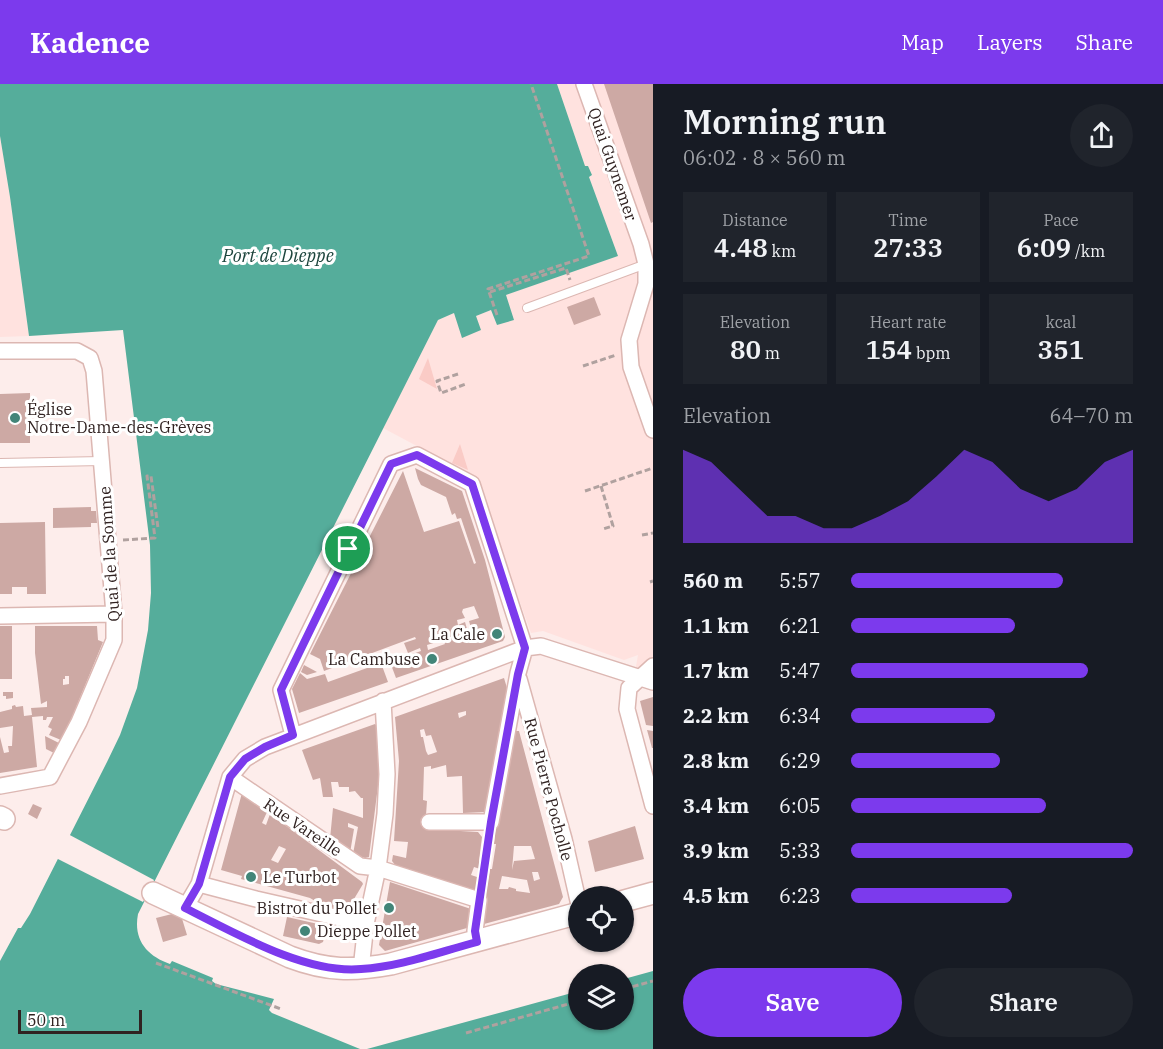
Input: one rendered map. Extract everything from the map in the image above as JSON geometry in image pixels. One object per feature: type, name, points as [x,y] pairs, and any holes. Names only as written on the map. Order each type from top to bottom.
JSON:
[{"type":"main road","points":[[153,893],[290,957],[314,966],[341,969],[361,969],[391,964],[568,916]]},
{"type":"main road","points":[[634,898],[653,893]]},
{"type":"street","name":"Quai Guynemer","points":[[584,84],[646,264],[646,284],[629,340],[630,367],[653,430]]},
{"type":"street","name":"Quai de la Somme","points":[[0,351],[77,351],[90,358],[94,371],[114,614],[114,640],[79,722],[50,777],[0,786]]},
{"type":"street","points":[[293,735],[281,690],[391,464],[417,455],[472,484],[525,648],[518,674],[491,822],[429,822]]},
{"type":"street","points":[[0,616],[114,614]]},
{"type":"street","points":[[185,908],[199,884],[230,777],[245,759],[265,747],[525,648],[540,646],[646,680]]},
{"type":"street","points":[[653,666],[646,680],[629,688],[627,709],[653,806]]},
{"type":"street","name":"Rue Pierre Pocholle","points":[[518,674],[564,839],[575,886]]},
{"type":"street","points":[[361,969],[366,924],[378,868],[385,814],[387,774],[384,701]]},
{"type":"street","name":"Rue Vareille","points":[[230,777],[360,866],[378,868],[479,900]]},
{"type":"street","points":[[199,884],[366,924]]},
{"type":"street","points":[[477,942],[475,931],[479,900]]},
{"type":"lane","points":[[527,308],[646,264]]},
{"type":"lane","points":[[0,463],[102,460]]},
{"type":"lane","points":[[479,900],[491,822]]},
{"type":"path","points":[[497,315],[488,289],[589,256],[531,84]]},
{"type":"path","points":[[490,292],[566,268],[569,276]]},
{"type":"path","points":[[584,366],[630,350]]},
{"type":"path","points":[[458,374],[437,381],[441,393],[466,384]]},
{"type":"path","points":[[585,491],[653,468]]},
{"type":"path","points":[[109,541],[155,538],[147,476],[151,476],[158,528]]},
{"type":"path","points":[[601,486],[613,526],[603,529]]},
{"type":"path","points":[[642,535],[653,533]]},
{"type":"path","points":[[156,963],[281,1009]]},
{"type":"path","points":[[634,986],[653,981]]},
{"type":"path","points":[[466,1032],[568,1004]]},
{"type":"shaded area","points":[[557,84],[653,84],[653,678],[635,672],[638,655],[624,660],[543,631],[531,633],[475,477],[383,428],[438,320],[454,313],[476,316],[491,310],[497,325],[513,320],[505,295],[618,256],[589,177],[592,176],[585,167]]},
{"type":"shaded area","points":[[0,136],[10,197],[29,336],[0,337]]},
{"type":"shaded area","points":[[428,358],[437,389],[419,379]]},
{"type":"shaded area","points":[[460,444],[468,470],[452,463]]},
{"type":"water","name":"Port de Dieppe","points":[[0,84],[557,84],[585,166],[588,166],[592,175],[589,177],[618,256],[506,295],[514,320],[497,325],[491,310],[476,316],[481,330],[462,338],[454,313],[438,320],[138,914],[140,939],[148,952],[162,961],[170,964],[172,961],[213,978],[212,981],[216,984],[274,999],[269,1010],[272,1013],[360,1049],[0,1049],[0,961],[18,928],[21,928],[30,914],[120,735],[137,688],[148,630],[151,593],[150,545],[123,330],[29,336],[0,136]]},
{"type":"water","points":[[653,971],[653,1049],[367,1049],[568,994],[568,1030],[634,1030],[634,976]]},
{"type":"pier","points":[[66,833],[154,880],[143,902],[54,857]]},
{"type":"building","points":[[604,84],[653,84],[653,222],[651,223]]},
{"type":"building","points":[[594,297],[601,315],[574,325],[567,307]]},
{"type":"building","name":"Église Notre-Dame-des-Grèves","points":[[30,393],[30,443],[0,443],[0,394]]},
{"type":"building","points":[[415,468],[462,491],[485,560],[505,637],[503,641],[396,678],[390,662],[421,651],[420,648],[408,653],[404,643],[416,639],[415,637],[324,671],[320,659],[310,654],[403,471],[424,532],[459,521],[474,564],[476,563],[461,518],[457,519],[455,513],[452,515],[446,497],[421,485]],"holes":[[[474,606],[479,618],[469,621],[471,628],[467,629],[465,622],[458,625],[457,620],[465,618],[463,609]],[[443,640],[445,644],[428,650],[427,645]]]},
{"type":"building","points":[[91,507],[91,511],[96,511],[97,523],[91,523],[91,527],[53,528],[53,508]]},
{"type":"building","points":[[45,522],[46,594],[27,594],[27,587],[12,587],[12,594],[0,594],[0,523]]},
{"type":"building","points":[[0,626],[12,626],[12,679],[0,679]]},
{"type":"building","points":[[35,626],[97,626],[98,640],[103,642],[61,740],[49,735],[52,729],[48,727],[53,717],[43,720],[43,716],[32,717],[37,767],[0,773],[0,737],[4,753],[9,752],[8,746],[12,746],[13,726],[0,728],[0,712],[12,709],[15,705],[16,707],[23,706],[24,716],[32,715],[31,708],[47,707],[47,701],[41,704],[35,653]],"holes":[[[69,676],[69,684],[63,685],[63,679]]]},
{"type":"building","points":[[381,663],[388,682],[299,713],[292,689],[300,673],[307,679],[325,674],[328,682]]},
{"type":"building","points":[[304,665],[317,672],[307,675],[301,672]]},
{"type":"building","points":[[504,678],[507,688],[487,812],[463,813],[462,776],[447,777],[446,765],[431,769],[431,766],[424,767],[423,800],[427,801],[425,829],[478,832],[482,837],[480,869],[474,867],[471,875],[480,878],[478,892],[396,866],[392,861],[393,855],[406,858],[408,842],[394,841],[399,761],[395,717]],"holes":[[[466,711],[466,715],[459,718],[458,713]],[[424,729],[426,736],[431,735],[437,752],[428,755],[423,737],[421,737],[420,730]]]},
{"type":"building","points":[[3,692],[13,692],[13,698],[6,699]]},
{"type":"building","points":[[653,697],[653,726],[646,725],[640,701]]},
{"type":"building","points":[[375,724],[378,727],[379,778],[369,857],[365,858],[353,854],[358,827],[348,823],[348,827],[354,829],[350,853],[330,839],[333,808],[363,818],[363,798],[355,791],[349,792],[349,787],[339,787],[338,782],[331,782],[333,797],[323,797],[320,778],[313,780],[302,750]]},
{"type":"building","points":[[647,730],[653,731],[653,748],[652,748]]},
{"type":"building","points":[[515,731],[519,731],[563,897],[559,904],[484,924],[481,922],[496,844],[494,844]],"holes":[[[514,846],[531,846],[535,859],[514,861],[512,870]],[[532,872],[538,872],[540,879],[534,881]],[[502,876],[527,880],[530,893],[516,891],[509,887],[499,889]]]},
{"type":"building","points":[[45,736],[59,743],[54,753],[46,749]]},
{"type":"building","points":[[242,793],[267,812],[262,823],[266,825],[270,814],[363,884],[345,914],[325,907],[310,898],[241,879],[242,876],[221,870]],"holes":[[[279,846],[286,849],[278,863],[271,860]]]},
{"type":"building","points":[[33,804],[42,808],[37,819],[28,814]]},
{"type":"building","points":[[635,826],[644,859],[595,872],[588,841]]},
{"type":"building","points":[[390,882],[471,909],[467,928],[385,951],[379,945]]},
{"type":"building","points":[[180,912],[187,935],[163,942],[156,918]]},
{"type":"building","name":"Dieppe Pollet","points":[[287,917],[327,926],[323,942],[319,944],[283,936]]},
{"type":"place","name":"Église Notre-Dame-des-Grèves","points":[[15,418]]},
{"type":"place","name":"La Cale","points":[[497,634]]},
{"type":"place","name":"La Cambuse","points":[[432,659]]},
{"type":"place","name":"Le Turbot","points":[[251,877]]},
{"type":"place","name":"Bistrot du Pollet","points":[[389,908]]},
{"type":"place","name":"Dieppe Pollet","points":[[305,931]]},
{"type":"route","points":[[417,455],[472,484],[525,648],[518,674],[491,822],[475,931],[477,942],[391,964],[361,969],[314,966],[185,908],[199,884],[230,777],[245,759],[293,735],[281,690],[348,549],[391,464],[417,455]]}]
